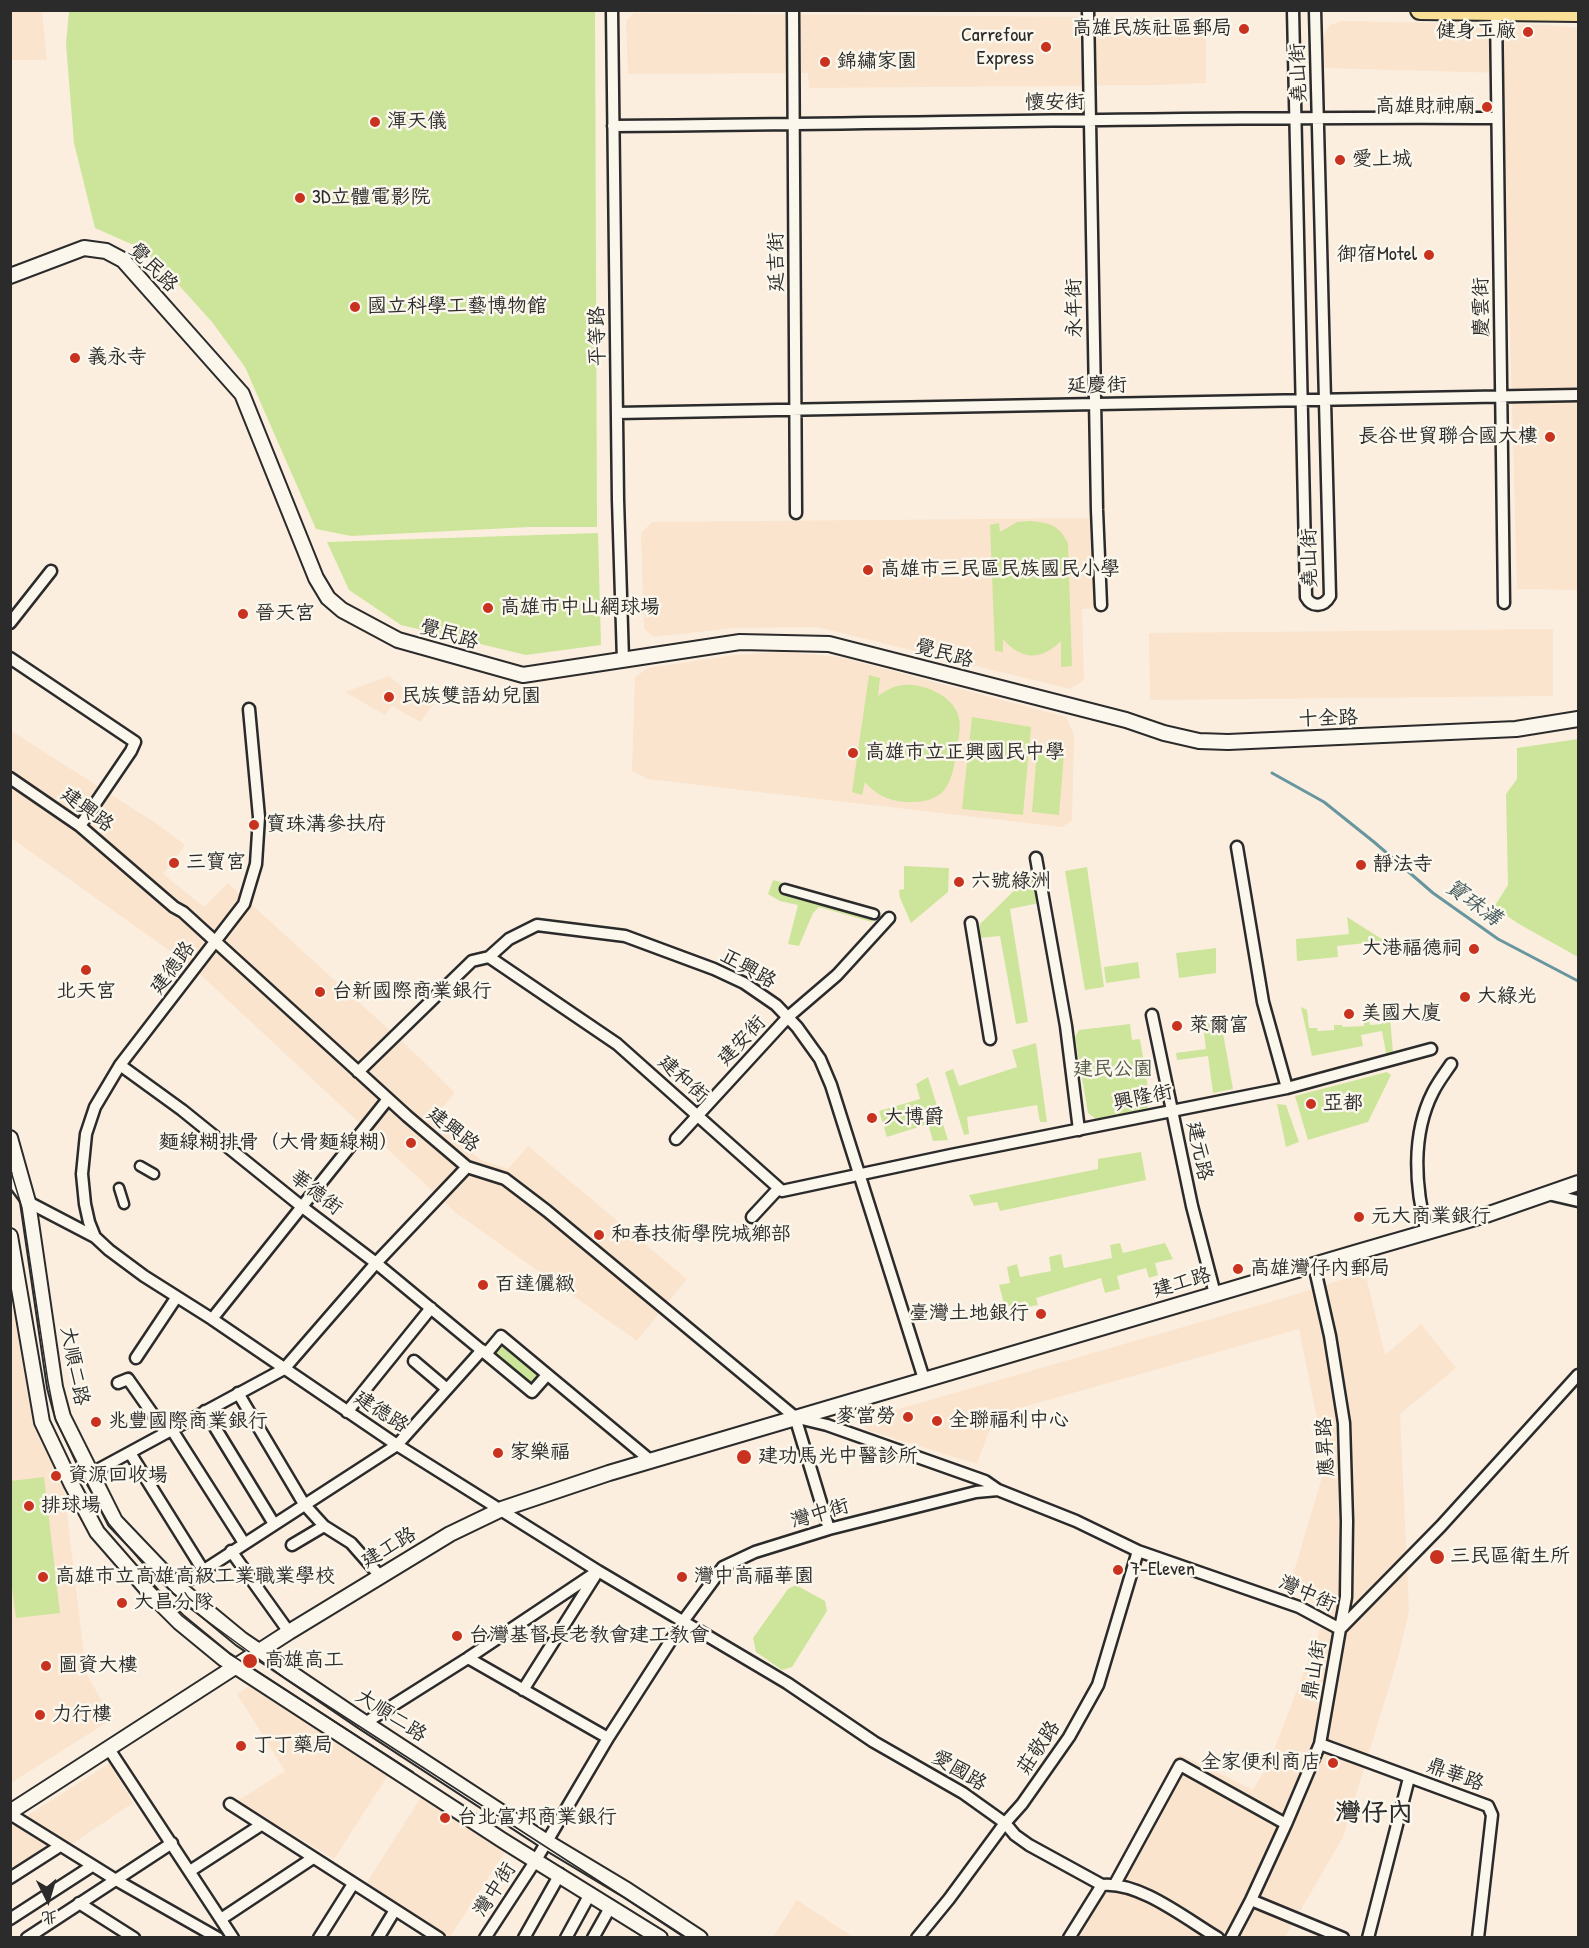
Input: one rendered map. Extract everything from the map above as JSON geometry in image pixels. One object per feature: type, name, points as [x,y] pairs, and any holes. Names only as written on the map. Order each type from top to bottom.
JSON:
[{"type":"main road","points":[[1420,10],[1578,12]]},
{"type":"street","name":"平等路","points":[[612,10],[617,413],[623,660]]},
{"type":"street","name":"延吉街","points":[[793,10],[796,513]]},
{"type":"street","name":"永年街","points":[[1088,10],[1101,605]]},
{"type":"street","name":"堯山街","points":[[1293,10],[1306,597],[1312,604],[1318,605],[1324,603],[1330,596],[1315,10]]},
{"type":"street","name":"慶雲街","points":[[1496,11],[1504,603]]},
{"type":"street","name":"懷安街","points":[[613,126],[1296,117],[1497,118]]},
{"type":"street","name":"覺民路","points":[[10,276],[84,248],[106,251],[123,261],[242,394],[316,578],[328,598],[342,610],[398,640],[523,675],[740,642],[829,644],[1082,710]]},
{"type":"street","name":"延慶街","points":[[617,413],[1578,395]]},
{"type":"street","points":[[10,623],[51,571]]},
{"type":"street","points":[[10,658],[135,742],[132,752],[80,826]]},
{"type":"street","name":"建德路","points":[[95,1237],[85,1204],[82,1174],[86,1134],[95,1107],[120,1065],[244,904],[256,864],[258,796],[249,709]]},
{"type":"street","name":"十全路","points":[[1082,710],[1126,720],[1164,734],[1199,741],[1228,742],[1516,729],[1578,719]]},
{"type":"street","name":"建興路","points":[[10,778],[80,826],[217,941],[358,1072],[468,1167],[505,1179],[547,1210],[795,1417]]},
{"type":"street","points":[[1237,847],[1263,1002],[1287,1088]]},
{"type":"street","points":[[1036,858],[1066,1026],[1079,1130]]},
{"type":"street","points":[[785,889],[874,914]]},
{"type":"street","name":"建安街","points":[[676,1139],[788,1017],[837,975],[889,918]]},
{"type":"street","points":[[971,923],[990,1039]]},
{"type":"street","name":"正興路","points":[[358,1072],[472,961],[489,957],[509,939],[537,925],[625,936],[714,969],[744,983],[776,1005],[820,1059],[860,1173],[924,1379]]},
{"type":"street","name":"建和街","points":[[489,957],[617,1044],[778,1188]]},
{"type":"street","name":"建元路","points":[[1152,1015],[1192,1206],[1215,1294]]},
{"type":"street","name":"興隆街","points":[[860,1173],[1287,1088],[1431,1049]]},
{"type":"street","points":[[1427,1233],[1419,1203],[1417,1172],[1420,1130],[1433,1093],[1451,1064]]},
{"type":"street","name":"華德街","points":[[120,1065],[182,1110],[376,1263],[532,1392],[547,1375]]},
{"type":"street","points":[[212,1319],[388,1099]]},
{"type":"street","name":"大順二路","points":[[10,1138],[28,1202],[55,1387],[63,1417],[115,1521],[178,1587],[259,1651],[547,1842],[627,1890],[700,1938]]},
{"type":"street","points":[[140,1166],[154,1174]]},
{"type":"street","points":[[90,1474],[284,1369],[376,1263],[468,1167]]},
{"type":"street","points":[[752,1217],[778,1188],[782,1191],[860,1173]]},
{"type":"street","points":[[10,1178],[28,1202]]},
{"type":"street","name":"建工路","points":[[10,1813],[289,1632],[450,1534],[502,1509],[650,1460],[1427,1233],[1578,1183]]},
{"type":"street","points":[[119,1188],[124,1204]]},
{"type":"street","points":[[1548,1194],[1578,1201]]},
{"type":"street","name":"建德路","points":[[28,1202],[95,1237],[109,1250],[176,1298],[212,1319],[347,1412],[598,1571]]},
{"type":"street","name":"大順二路","points":[[10,1236],[42,1422],[70,1483],[98,1532],[152,1595],[179,1622],[236,1666],[502,1840],[660,1938]]},
{"type":"street","name":"應昇路","points":[[1314,1265],[1330,1336],[1344,1423],[1346,1597],[1340,1629]]},
{"type":"street","points":[[136,1358],[176,1298]]},
{"type":"street","points":[[347,1412],[431,1308]]},
{"type":"street","points":[[178,1587],[397,1445],[447,1389],[501,1336],[650,1460]]},
{"type":"street","points":[[414,1361],[447,1389]]},
{"type":"street","name":"鼎山街","points":[[1231,1938],[1286,1824],[1320,1744],[1340,1629],[1441,1526],[1578,1375]]},
{"type":"street","points":[[118,1383],[128,1379],[169,1431],[244,1543]]},
{"type":"street","points":[[238,1393],[304,1504],[324,1526],[351,1542],[380,1576]]},
{"type":"street","points":[[205,1411],[274,1524]]},
{"type":"street","points":[[795,1417],[827,1425],[974,1477],[998,1490]]},
{"type":"street","points":[[795,1417],[829,1530]]},
{"type":"street","points":[[130,1453],[203,1570]]},
{"type":"street","name":"灣中街","points":[[485,1938],[536,1860],[608,1738],[684,1620],[723,1567],[755,1552],[829,1530],[976,1492],[998,1490],[1076,1521],[1138,1551],[1299,1607],[1340,1629]]},
{"type":"street","points":[[292,1545],[324,1526]]},
{"type":"street","points":[[231,1551],[289,1632]]},
{"type":"street","name":"莊敬路","points":[[917,1938],[1022,1803],[1069,1737],[1098,1685],[1138,1551]]},
{"type":"street","points":[[365,1723],[468,1658],[598,1571]]},
{"type":"street","points":[[524,1690],[598,1571]]},
{"type":"street","name":"愛國路","points":[[598,1571],[787,1683],[874,1742],[963,1793],[1005,1822],[1015,1835],[1029,1845],[1102,1885]]},
{"type":"street","points":[[468,1658],[608,1738]]},
{"type":"street","name":"鼎華路","points":[[1320,1744],[1488,1806],[1492,1815],[1478,1938]]},
{"type":"street","points":[[109,1749],[233,1938]]},
{"type":"street","points":[[1115,1884],[1180,1765],[1286,1824]]},
{"type":"street","points":[[1368,1938],[1409,1778]]},
{"type":"street","points":[[230,1804],[439,1938]]},
{"type":"street","points":[[10,1813],[92,1866],[218,1938]]},
{"type":"street","points":[[190,1871],[261,1826]]},
{"type":"street","points":[[36,1936],[79,1903],[172,1843]]},
{"type":"street","points":[[10,1878],[60,1846]]},
{"type":"street","points":[[220,1919],[313,1858]]},
{"type":"street","points":[[10,1918],[92,1866]]},
{"type":"street","points":[[524,1938],[560,1874]]},
{"type":"street","points":[[319,1938],[354,1884]]},
{"type":"street","points":[[1070,1938],[1102,1885],[1115,1884],[1139,1890],[1218,1938]]},
{"type":"street","points":[[566,1938],[590,1894]]},
{"type":"street","points":[[1251,1900],[1343,1938]]},
{"type":"street","points":[[79,1903],[134,1938]]},
{"type":"street","points":[[593,1938],[611,1906]]},
{"type":"street","points":[[378,1938],[395,1910]]},
{"type":"shaded area","points":[[11,10],[42,11],[47,60],[11,60]]},
{"type":"shaded area","points":[[634,13],[1206,18],[1206,83],[809,88],[808,73],[628,74],[626,21]]},
{"type":"shaded area","points":[[1342,21],[1549,25],[1578,28],[1578,590],[1517,589],[1503,73],[1322,68],[1323,36],[1330,25]]},
{"type":"shaded area","name":"高雄市三民區民族國民小學","points":[[1093,518],[1095,608],[1082,609],[1084,680],[1070,689],[817,627],[733,628],[654,637],[644,629],[641,533],[652,522]]},
{"type":"shaded area","points":[[1553,629],[1553,696],[1150,700],[1149,633]]},
{"type":"shaded area","name":"高雄市立正興國民中學","points":[[783,652],[840,657],[1066,717],[1074,735],[1072,821],[1062,827],[647,779],[632,771],[635,677],[648,668],[734,655]]},
{"type":"shaded area","name":"民族雙語幼兒園","points":[[389,676],[412,694],[437,700],[420,722],[392,706],[385,715],[345,692]]},
{"type":"shaded area","points":[[10,730],[157,824],[185,845],[163,874],[204,907],[228,883],[419,1057],[455,1093],[434,1117],[481,1160],[508,1169],[528,1146],[687,1279],[637,1341],[456,1213],[190,965],[11,838]]},
{"type":"shaded area","points":[[1365,1272],[1385,1355],[1421,1324],[1456,1368],[1400,1414],[1409,1611],[1398,1658],[1343,1837],[1285,1937],[1079,1937],[1180,1754],[1253,1790],[1270,1761],[1327,1611],[1289,1588],[1326,1464],[1299,1329],[995,1415],[977,1464],[867,1430],[860,1420],[1284,1298]]},
{"type":"shaded area","name":"高雄市立高雄高級工業職業學校","points":[[10,1277],[28,1383],[39,1425],[62,1470],[86,1673],[112,1719],[11,1783]]},
{"type":"shaded area","points":[[251,1685],[388,1775],[334,1859],[237,1801],[285,1771],[237,1694]]},
{"type":"shaded area","points":[[110,1763],[133,1803],[11,1885],[11,1826]]},
{"type":"shaded area","points":[[421,1797],[506,1850],[450,1937],[433,1937],[361,1892]]},
{"type":"shaded area","points":[[797,1900],[853,1937],[773,1937]]},
{"type":"green space","name":"國立科學工藝博物館","points":[[69,11],[595,11],[597,527],[530,527],[351,536],[316,529],[245,367],[212,322],[166,271],[138,247],[95,228],[74,143],[66,44]]},
{"type":"green space","points":[[1030,521],[1057,528],[1068,543],[1072,666],[1061,667],[1061,641],[1046,652],[1031,655],[1017,651],[1003,639],[1003,652],[995,651],[990,525],[999,523],[1000,532],[1017,522]]},
{"type":"green space","name":"高雄市中山網球場","points":[[598,533],[601,645],[526,655],[401,625],[349,590],[327,542]]},
{"type":"green space","points":[[869,675],[880,678],[878,696],[899,686],[918,686],[941,695],[957,712],[960,730],[953,770],[946,787],[933,798],[922,801],[896,801],[879,794],[865,782],[862,795],[852,792]]},
{"type":"green space","points":[[972,717],[1031,727],[1023,815],[962,809]]},
{"type":"green space","points":[[1578,739],[1578,957],[1519,924],[1494,907],[1508,885],[1506,794],[1517,779],[1517,748]]},
{"type":"green space","points":[[1037,750],[1064,754],[1059,815],[1032,812]]},
{"type":"green space","points":[[904,866],[949,868],[948,892],[911,923],[899,890],[904,889]]},
{"type":"green space","points":[[1087,867],[1104,987],[1085,990],[1065,871]]},
{"type":"green space","points":[[1028,877],[1033,878],[1039,903],[1010,909],[1028,1022],[1016,1024],[1000,936],[980,938],[980,924]]},
{"type":"green space","points":[[773,880],[875,908],[872,922],[819,907],[813,913],[799,946],[788,944],[798,905],[780,901],[768,894]]},
{"type":"green space","points":[[1347,917],[1385,941],[1337,946],[1338,957],[1297,961],[1296,939],[1349,934]]},
{"type":"green space","points":[[1216,948],[1216,973],[1179,978],[1176,953]]},
{"type":"green space","points":[[1138,962],[1140,978],[1106,983],[1104,967]]},
{"type":"green space","points":[[1301,1007],[1307,1010],[1309,1028],[1317,1028],[1318,1031],[1334,1030],[1334,1025],[1364,1026],[1364,1021],[1369,1021],[1370,1025],[1382,1024],[1382,1019],[1390,1018],[1393,1053],[1387,1058],[1382,1031],[1361,1035],[1363,1046],[1312,1056]]},
{"type":"green space","points":[[1220,1016],[1233,1089],[1213,1093],[1208,1056],[1177,1060],[1176,1053],[1206,1049],[1202,1018]]},
{"type":"green space","name":"建民公園","points":[[1130,1024],[1132,1040],[1140,1039],[1150,1100],[1147,1108],[1096,1119],[1088,1113],[1075,1037],[1079,1030]]},
{"type":"green space","points":[[1036,1043],[1047,1122],[1040,1122],[1037,1105],[967,1117],[969,1134],[964,1135],[945,1072],[953,1069],[959,1086],[1017,1067],[1012,1050]]},
{"type":"green space","points":[[1387,1072],[1391,1075],[1368,1122],[1308,1140],[1295,1096]]},
{"type":"green space","points":[[928,1077],[948,1140],[933,1141],[928,1124],[887,1137],[879,1111],[920,1099],[916,1084]]},
{"type":"green space","points":[[1277,1104],[1286,1105],[1299,1142],[1286,1147]]},
{"type":"green space","points":[[1141,1152],[1146,1180],[1000,1211],[997,1202],[974,1206],[969,1195],[1098,1169],[1098,1159]]},
{"type":"green space","points":[[1120,1243],[1123,1253],[1165,1243],[1173,1259],[1155,1263],[1158,1275],[1149,1278],[1146,1268],[1117,1276],[1120,1289],[1105,1293],[1101,1278],[1036,1298],[1038,1305],[1027,1307],[1026,1301],[1005,1307],[999,1285],[1010,1283],[1007,1267],[1017,1264],[1020,1277],[1051,1271],[1049,1257],[1061,1254],[1064,1268],[1112,1258],[1110,1245]]},
{"type":"green space","points":[[500,1341],[540,1374],[530,1386],[491,1353]]},
{"type":"green space","points":[[44,1477],[60,1613],[16,1618],[10,1572],[11,1481]]},
{"type":"green space","points":[[796,1585],[825,1601],[827,1611],[792,1667],[782,1670],[756,1652],[753,1638],[788,1589]]},
{"type":"waterway","name":"寶珠溝","points":[[1272,773],[1324,802],[1433,893],[1498,939],[1578,981]]},
{"type":"tram line","points":[[10,1168],[22,1208],[55,1418],[83,1478],[109,1524],[150,1572],[188,1607],[286,1679],[687,1938]]},
{"type":"tram line","points":[[153,1586],[182,1616],[230,1654],[413,1772]]},
{"type":"place","name":"高雄民族社區郵局","points":[[1244,29]]},
{"type":"place","name":"健身工廠","points":[[1528,32]]},
{"type":"place","name":"Carrefour Express","points":[[1046,47]]},
{"type":"place","name":"錦繡家園","points":[[825,62]]},
{"type":"place","name":"高雄財神廟","points":[[1487,107]]},
{"type":"place","name":"渾天儀","points":[[375,122]]},
{"type":"place","name":"愛上城","points":[[1340,160]]},
{"type":"place","name":"3D立體電影院","points":[[300,198]]},
{"type":"place","name":"御宿Motel","points":[[1429,255]]},
{"type":"place","name":"國立科學工藝博物館","points":[[355,307]]},
{"type":"place","name":"義永寺","points":[[75,358]]},
{"type":"place","name":"長谷世貿聯合國大樓","points":[[1550,437]]},
{"type":"place","name":"高雄市三民區民族國民小學","points":[[868,570]]},
{"type":"place","name":"高雄市中山網球場","points":[[488,608]]},
{"type":"place","name":"晉天宮","points":[[243,614]]},
{"type":"place","name":"民族雙語幼兒園","points":[[389,697]]},
{"type":"place","name":"高雄市立正興國民中學","points":[[853,753]]},
{"type":"place","name":"寶珠溝參扶府","points":[[254,825]]},
{"type":"place","name":"三寶宮","points":[[174,863]]},
{"type":"place","name":"靜法寺","points":[[1361,865]]},
{"type":"place","name":"六號綠洲","points":[[959,882]]},
{"type":"place","name":"大港福德祠","points":[[1474,949]]},
{"type":"place","name":"北天宮","points":[[86,970]]},
{"type":"place","name":"台新國際商業銀行","points":[[320,992]]},
{"type":"place","name":"大綠光","points":[[1465,997]]},
{"type":"place","name":"美國大廈","points":[[1349,1014]]},
{"type":"place","name":"萊爾富","points":[[1177,1026]]},
{"type":"place","name":"亞都","points":[[1311,1104]]},
{"type":"place","name":"大博爵","points":[[872,1118]]},
{"type":"place","name":"麵線糊排骨（大骨麵線糊）","points":[[411,1143]]},
{"type":"place","name":"元大商業銀行","points":[[1359,1217]]},
{"type":"place","name":"和春技術學院城鄉部","points":[[599,1235]]},
{"type":"place","name":"高雄灣仔內郵局","points":[[1238,1269]]},
{"type":"place","name":"百達儷緻","points":[[483,1285]]},
{"type":"place","name":"臺灣土地銀行","points":[[1041,1314]]},
{"type":"place","name":"麥當勞","points":[[908,1417]]},
{"type":"place","name":"全聯福利中心","points":[[937,1421]]},
{"type":"place","name":"兆豐國際商業銀行","points":[[96,1422]]},
{"type":"place","name":"家樂福","points":[[498,1453]]},
{"type":"place","name":"建功馬光中醫診所","points":[[744,1457]]},
{"type":"place","name":"資源回收場","points":[[56,1476]]},
{"type":"place","name":"排球場","points":[[29,1506]]},
{"type":"place","name":"三民區衛生所","points":[[1437,1557]]},
{"type":"place","name":"7-Eleven","points":[[1118,1570]]},
{"type":"place","name":"高雄市立高雄高級工業職業學校","points":[[43,1577]]},
{"type":"place","name":"灣中高福華園","points":[[682,1577]]},
{"type":"place","name":"大昌分隊","points":[[122,1603]]},
{"type":"place","name":"台灣基督長老教會建工教會","points":[[457,1636]]},
{"type":"place","name":"高雄高工","points":[[250,1661]]},
{"type":"place","name":"圖資大樓","points":[[46,1666]]},
{"type":"place","name":"力行樓","points":[[40,1715]]},
{"type":"place","name":"丁丁藥局","points":[[241,1746]]},
{"type":"place","name":"全家便利商店","points":[[1333,1763]]},
{"type":"place","name":"台北富邦商業銀行","points":[[445,1818]]},
{"type":"district","name":"灣仔內","points":[[1374,1814]]}]
